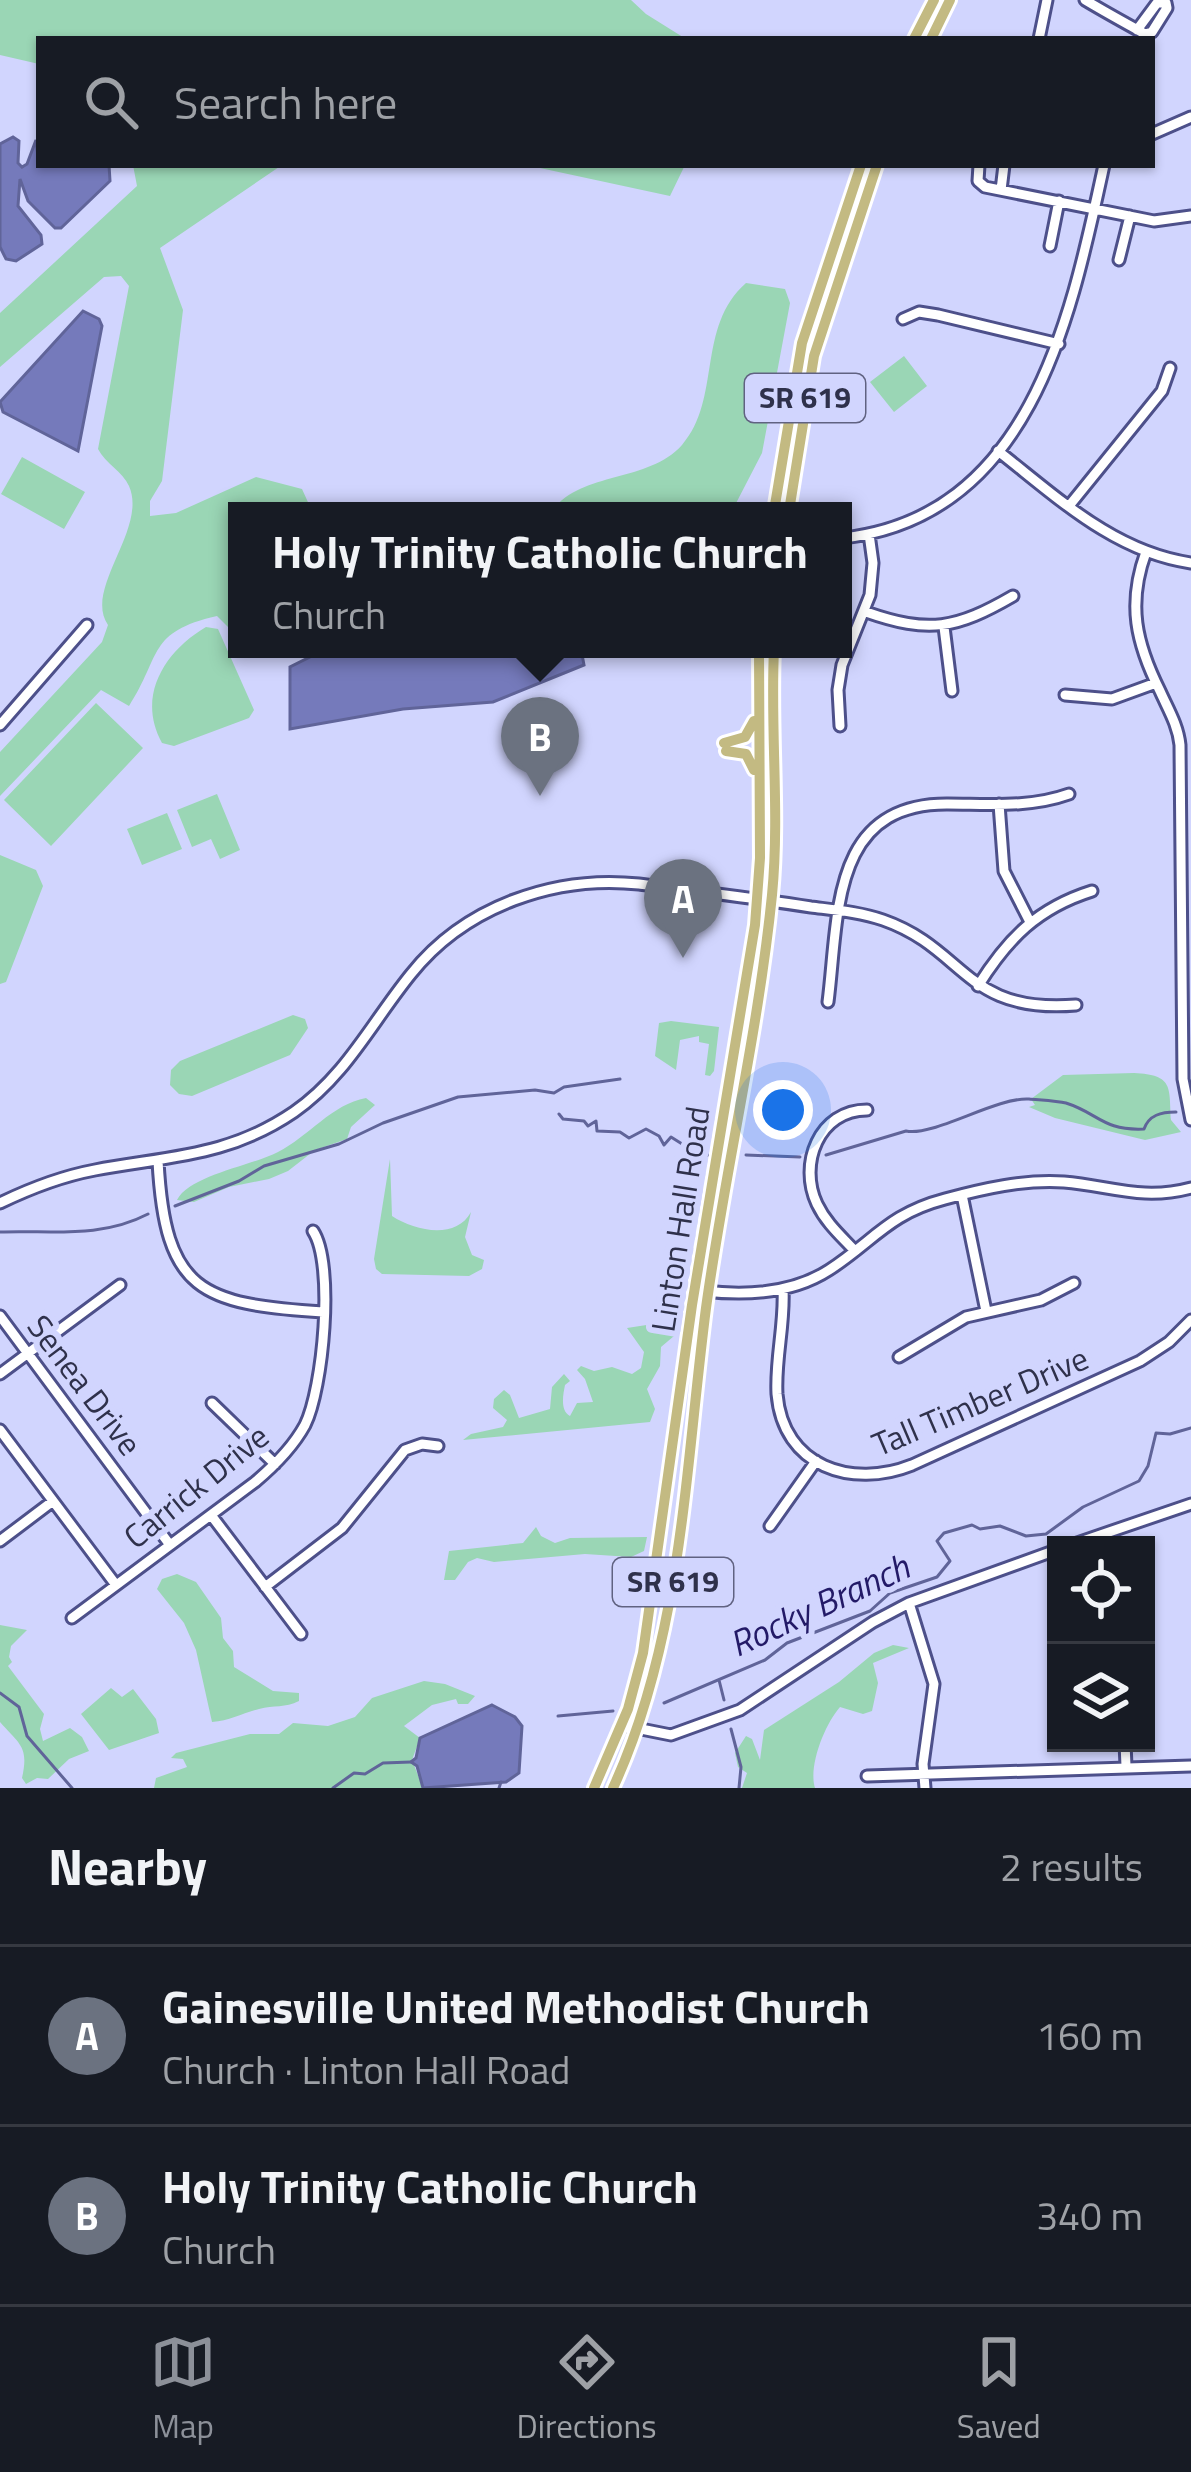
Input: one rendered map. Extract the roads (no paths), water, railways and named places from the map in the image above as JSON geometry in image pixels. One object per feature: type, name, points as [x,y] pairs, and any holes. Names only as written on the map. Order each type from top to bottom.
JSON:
[{"type":"main road","points":[[916,36],[934,0]]},
{"type":"main road","points":[[932,36],[950,0]]},
{"type":"main road","name":"SR 619","points":[[776,502],[802,344],[860,168]]},
{"type":"main road","name":"SR 619","points":[[790,502],[814,356],[876,168]]},
{"type":"main road","name":"Linton Hall Road","points":[[594,1788],[621,1726],[643,1653],[702,1290],[750,1057],[764,900],[759,658]]},
{"type":"main road","name":"Linton Hall Road","points":[[764,900],[775,854],[774,658]]},
{"type":"main road","points":[[757,712],[746,736],[725,747],[748,755],[758,779]]},
{"type":"main road","name":"Linton Hall Road","points":[[613,1788],[638,1732],[669,1606],[702,1290]]},
{"type":"street","points":[[1040,36],[1048,0]]},
{"type":"street","points":[[1085,0],[1137,30]]},
{"type":"street","points":[[1155,133],[1191,117]]},
{"type":"street","points":[[979,168],[981,184],[1000,190],[1164,221],[1191,216]]},
{"type":"street","points":[[1000,190],[1004,168]]},
{"type":"street","points":[[852,537],[904,524],[940,505],[998,452],[1031,402],[1059,344],[1103,168]]},
{"type":"street","points":[[1050,246],[1059,201]]},
{"type":"street","points":[[1119,260],[1130,216]]},
{"type":"street","points":[[903,319],[920,312],[1059,344]]},
{"type":"street","points":[[1069,506],[1162,391],[1170,368]]},
{"type":"street","points":[[998,452],[1111,535],[1147,552],[1191,563]]},
{"type":"street","points":[[852,642],[866,612],[873,579],[869,534]]},
{"type":"street","points":[[1147,552],[1134,615],[1139,645],[1179,735],[1186,806],[1183,1079],[1191,1120]]},
{"type":"street","points":[[866,612],[912,626],[944,627],[1013,596]]},
{"type":"street","points":[[0,725],[87,625]]},
{"type":"street","points":[[944,627],[952,691]]},
{"type":"street","points":[[840,726],[838,690],[845,658]]},
{"type":"street","points":[[1065,695],[1100,700],[1156,683]]},
{"type":"street","points":[[828,1002],[839,911],[853,856],[865,835],[886,818],[920,805],[1040,802],[1069,794]]},
{"type":"street","points":[[999,804],[1004,871],[1029,920]]},
{"type":"street","points":[[0,1203],[90,1171],[218,1150],[269,1127],[309,1101],[354,1056],[398,991],[456,932],[514,900],[552,888],[591,882],[871,916],[903,928],[978,986],[1019,1003],[1076,1005]]},
{"type":"street","points":[[978,986],[1029,920],[1092,892]]},
{"type":"street","points":[[854,1250],[818,1205],[810,1166],[817,1141],[831,1122],[844,1112],[867,1110]]},
{"type":"street","points":[[158,1161],[169,1239],[196,1281],[217,1296],[247,1306],[322,1312]]},
{"type":"street","points":[[702,1290],[783,1289],[829,1270],[899,1216],[962,1195],[1045,1181],[1126,1194],[1191,1188]]},
{"type":"street","points":[[962,1195],[986,1311]]},
{"type":"street","name":"Carrick Drive","points":[[72,1618],[274,1464],[304,1428],[314,1402],[322,1312],[324,1258],[313,1231]]},
{"type":"street","points":[[899,1357],[956,1322],[1041,1300],[1074,1283]]},
{"type":"street","points":[[0,1374],[120,1285]]},
{"type":"street","points":[[770,1526],[816,1461],[792,1438],[778,1404],[783,1289]]},
{"type":"street","name":"Senea Drive","points":[[0,1316],[170,1545]]},
{"type":"street","name":"Tall Timber Drive","points":[[816,1461],[852,1475],[891,1474],[1140,1361],[1191,1320]]},
{"type":"street","points":[[212,1403],[274,1464]]},
{"type":"street","points":[[0,1430],[116,1585]]},
{"type":"street","points":[[265,1587],[342,1528],[405,1450],[422,1444],[438,1446]]},
{"type":"street","points":[[0,1540],[53,1501]]},
{"type":"street","points":[[1097,1536],[1191,1504]]},
{"type":"street","points":[[211,1515],[301,1634]]},
{"type":"street","points":[[621,1726],[671,1735],[740,1710],[873,1622],[1047,1553]]},
{"type":"street","points":[[909,1604],[934,1684],[925,1788]]},
{"type":"street","points":[[1125,1752],[1126,1766]]},
{"type":"street","points":[[867,1775],[1191,1766]]},
{"type":"water","points":[[13,137],[19,141],[22,167],[36,140],[36,168],[109,168],[110,181],[61,228],[55,228],[28,201],[20,179],[18,206],[41,235],[42,244],[16,261],[6,259],[0,247],[0,144]]},
{"type":"water","points":[[83,311],[99,319],[102,326],[78,451],[3,412],[0,402]]},
{"type":"water","points":[[308,658],[583,658],[584,665],[493,702],[403,709],[290,729],[290,667]]},
{"type":"water","points":[[492,1705],[522,1726],[519,1773],[506,1782],[423,1788],[417,1766],[411,1762],[420,1738]]},
{"type":"waterway","points":[[175,1206],[264,1166],[339,1144],[458,1097],[535,1090],[554,1093],[564,1087],[620,1079]]},
{"type":"waterway","points":[[826,1155],[932,1128],[1015,1100],[1066,1103],[1130,1129],[1144,1129],[1156,1115],[1176,1112]]},
{"type":"waterway","points":[[559,1114],[588,1126],[596,1121],[597,1131],[620,1132],[629,1138],[646,1129],[664,1145],[671,1137],[708,1155]]},
{"type":"waterway","points":[[746,1155],[800,1157]]},
{"type":"waterway","points":[[0,1232],[94,1230],[148,1214]]},
{"type":"waterway","name":"Rocky Branch","points":[[664,1703],[765,1660],[787,1643],[870,1611],[890,1593],[937,1577],[950,1561],[937,1541],[944,1533],[972,1525],[980,1529],[1000,1526],[1026,1536],[1046,1534],[1083,1507],[1139,1481],[1156,1433],[1191,1428]]},
{"type":"waterway","points":[[719,1680],[724,1700]]},
{"type":"waterway","points":[[0,1693],[19,1707],[27,1736],[72,1788]]},
{"type":"waterway","name":"Rocky Branch","points":[[558,1716],[613,1711]]},
{"type":"waterway","points":[[731,1729],[741,1767],[739,1788]]},
{"type":"waterway","points":[[333,1788],[354,1773],[365,1774],[383,1763],[411,1762]]},
{"type":"waterway","points":[[499,1788],[501,1782]]},
{"type":"place","name":"Holy Trinity Catholic Church","points":[[540,796]]},
{"type":"place","name":"Gainesville United Methodist Church","points":[[683,958]]}]
